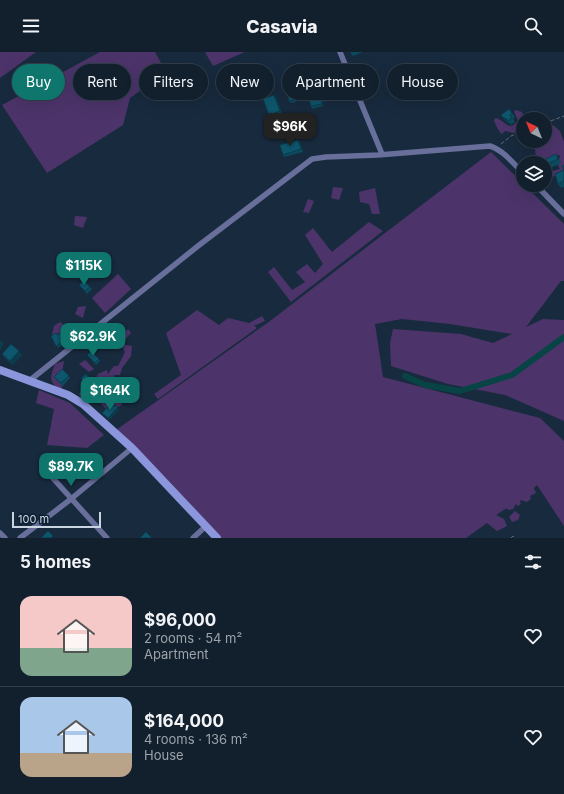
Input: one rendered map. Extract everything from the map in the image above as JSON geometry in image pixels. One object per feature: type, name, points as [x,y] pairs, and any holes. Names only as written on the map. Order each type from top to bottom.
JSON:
[{"type":"street","points":[[340,52],[382,154]]},
{"type":"street","points":[[29,381],[198,246],[306,163],[318,157],[490,146],[496,148],[516,167]]},
{"type":"street","points":[[543,192],[564,214]]},
{"type":"street","points":[[0,370],[68,395],[83,404],[132,448],[217,538]]},
{"type":"street","points":[[20,538],[72,498],[132,448]]},
{"type":"street","points":[[50,475],[107,538]]},
{"type":"street","points":[[193,538],[206,526]]},
{"type":"street","points":[[0,533],[5,538]]},
{"type":"path","points":[[552,120],[564,116]]},
{"type":"path","points":[[496,148],[516,134]]},
{"type":"path","points":[[511,538],[513,536],[515,538]]},
{"type":"shaded area","points":[[0,52],[36,52],[19,64],[12,64],[12,69],[0,78]]},
{"type":"shaded area","points":[[100,52],[155,52],[162,64],[139,64],[139,92],[131,97],[131,64],[78,64]]},
{"type":"shaded area","points":[[205,52],[245,52],[216,64],[213,66]]},
{"type":"shaded area","points":[[73,67],[73,100],[129,100],[123,125],[47,173],[2,105],[12,100],[65,100],[65,71]]},
{"type":"shaded area","points":[[516,110],[522,112],[516,112],[516,116],[514,111]]},
{"type":"shaded area","points":[[495,118],[507,125],[512,126],[516,123],[516,132],[514,133],[505,131],[502,134],[498,130],[494,121]]},
{"type":"shaded area","points":[[552,126],[560,131],[564,142],[564,173],[552,177],[552,171],[560,169],[558,165],[560,155],[552,157],[536,156],[535,149],[552,148]]},
{"type":"shaded area","points":[[491,152],[516,177],[516,192],[532,192],[564,224],[564,281],[561,281],[526,327],[543,319],[564,320],[564,421],[505,395],[448,384],[391,366],[390,343],[393,329],[461,334],[493,343],[512,334],[450,324],[402,319],[375,324],[383,377],[540,418],[564,441],[564,526],[537,485],[534,488],[536,493],[530,496],[531,499],[527,502],[521,500],[521,504],[518,506],[516,504],[513,509],[508,510],[507,508],[496,515],[504,519],[507,526],[497,531],[487,523],[466,538],[217,538],[116,430],[270,321]]},
{"type":"shaded area","points":[[333,187],[343,188],[339,200],[331,198]]},
{"type":"shaded area","points":[[375,188],[380,214],[372,214],[369,204],[360,202],[359,192]]},
{"type":"shaded area","points":[[308,199],[314,201],[309,213],[303,212]]},
{"type":"shaded area","points":[[75,216],[87,217],[83,228],[74,225]]},
{"type":"shaded area","points":[[369,222],[383,231],[291,302],[268,272],[274,267],[292,290],[305,282],[296,272],[307,264],[315,273],[323,264],[305,235],[313,228],[332,252]]},
{"type":"shaded area","points":[[69,259],[78,267],[79,276],[65,274]]},
{"type":"shaded area","points":[[118,274],[131,289],[105,313],[92,298]]},
{"type":"shaded area","points":[[86,306],[83,318],[75,314],[78,307]]},
{"type":"shaded area","points":[[197,310],[219,325],[228,318],[249,323],[262,316],[265,321],[254,325],[257,328],[158,399],[154,394],[181,375],[166,333]]},
{"type":"shaded area","points":[[60,322],[63,324],[63,328],[80,327],[79,329],[83,333],[78,336],[73,330],[52,335],[54,326]]},
{"type":"shaded area","points":[[128,329],[131,333],[123,342],[126,345],[132,346],[131,356],[122,368],[120,375],[114,375],[115,382],[94,387],[92,397],[82,401],[79,394],[83,386],[93,384],[98,374],[107,370],[108,374],[114,366],[118,366],[125,352],[118,338]]},
{"type":"shaded area","points":[[85,360],[94,369],[89,372],[79,364]]},
{"type":"shaded area","points":[[64,361],[62,373],[56,379],[63,386],[59,390],[51,378],[55,364]]},
{"type":"shaded area","points":[[39,390],[70,403],[104,435],[87,448],[47,445],[54,409],[36,403]]},
{"type":"shaded area","points":[[118,394],[122,405],[108,412],[101,403]]},
{"type":"shaded area","points":[[515,511],[520,515],[518,520],[512,522],[509,517]]},
{"type":"building","points":[[274,95],[280,111],[269,115],[263,100],[274,100]]},
{"type":"building","points":[[309,100],[321,100],[322,104],[311,106]]},
{"type":"building","points":[[509,109],[512,113],[510,115],[512,118],[508,121],[501,115]]},
{"type":"building","points":[[303,118],[304,123],[294,125],[292,120]]},
{"type":"building","points":[[298,140],[301,149],[283,155],[280,145]]},
{"type":"building","points":[[556,154],[558,159],[552,162],[552,156]]},
{"type":"building","points":[[564,170],[564,181],[558,184],[555,174]]},
{"type":"building","points":[[84,280],[90,287],[85,291],[79,285]]},
{"type":"building","points":[[66,329],[71,336],[56,346],[51,336],[56,333],[57,335]]},
{"type":"building","points":[[11,344],[19,351],[10,361],[2,354]]},
{"type":"building","points":[[91,351],[99,359],[95,363],[87,355]]},
{"type":"building","points":[[62,369],[69,376],[61,383],[54,377]]},
{"type":"building","points":[[86,374],[90,379],[85,383],[81,378]]},
{"type":"building","points":[[111,404],[118,407],[108,418],[102,413]]},
{"type":"building","points":[[48,531],[53,536],[51,538],[41,538]]},
{"type":"building","points":[[146,532],[152,538],[140,538]]},
{"type":"waterway","points":[[405,376],[425,385],[460,391],[512,375],[564,337]]}]
